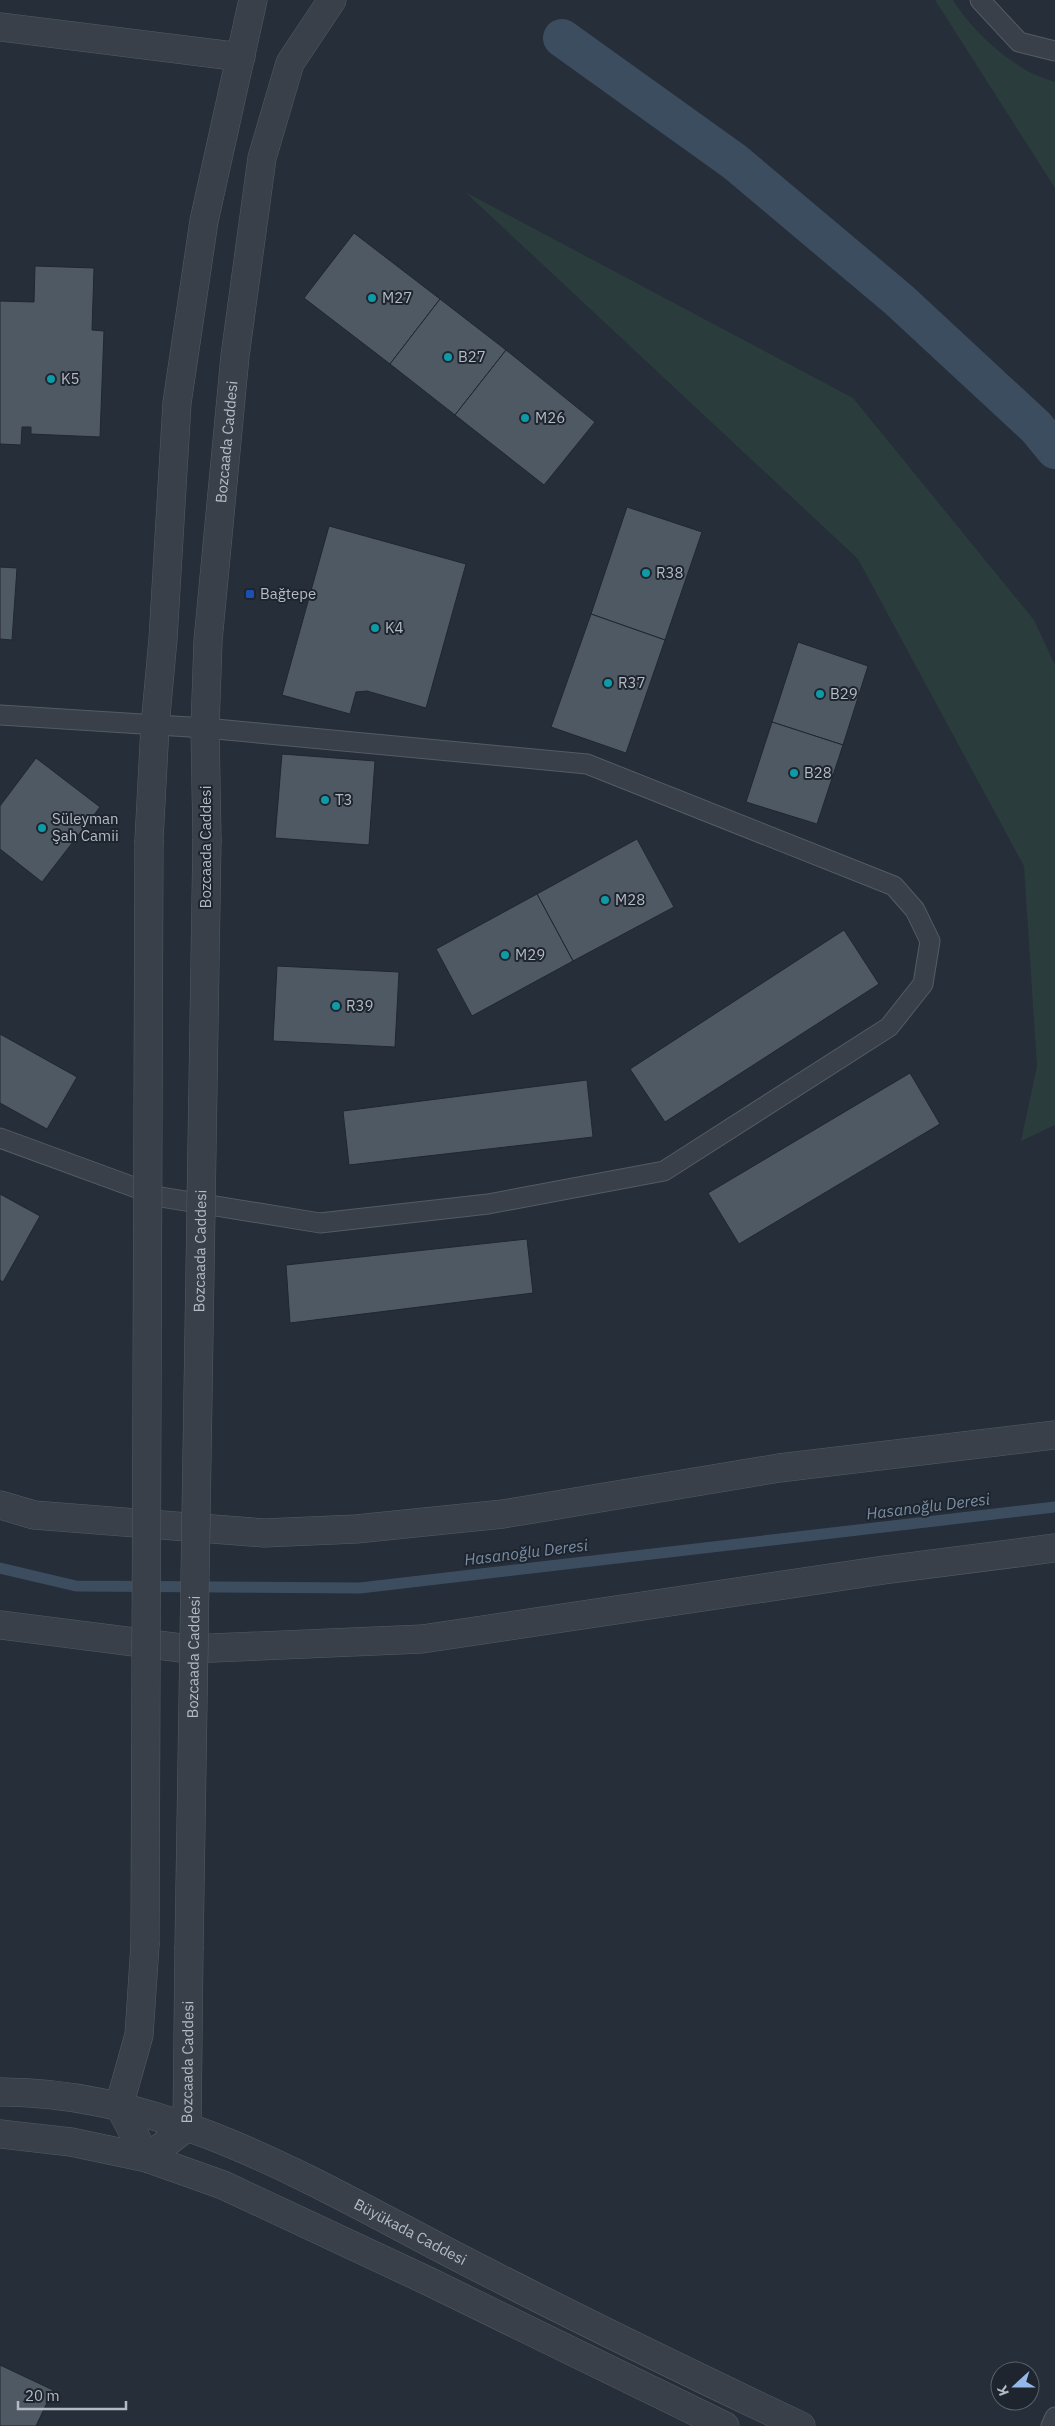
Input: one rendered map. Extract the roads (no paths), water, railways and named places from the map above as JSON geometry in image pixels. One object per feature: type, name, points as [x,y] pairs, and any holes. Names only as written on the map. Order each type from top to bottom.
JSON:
[{"type":"street","points":[[147,2158],[119,2106],[139,2035],[145,1945],[150,840],[155,726],[163,639],[177,403],[204,221],[254,0]]},
{"type":"street","name":"Bozcaada Caddesi","points":[[147,2158],[187,2127],[207,839],[205,728],[208,641],[235,356],[262,158],[290,63],[332,0]]},
{"type":"street","points":[[0,27],[241,56]]},
{"type":"street","points":[[0,1505],[34,1515],[264,1533],[356,1529],[504,1514],[779,1468],[1055,1435]]},
{"type":"street","points":[[0,1625],[189,1649],[422,1639],[874,1572],[1055,1548]]},
{"type":"street","name":"Büyükada Caddesi","points":[[0,2092],[33,2092],[119,2106],[159,2116],[263,2158],[618,2340],[801,2426]]},
{"type":"street","points":[[0,2134],[71,2142],[147,2158],[223,2185],[436,2285],[725,2426]]},
{"type":"lane","points":[[980,0],[1019,42],[1055,51]]},
{"type":"lane","points":[[0,715],[205,728],[586,764],[894,886],[915,910],[930,941],[923,984],[889,1027],[664,1172],[488,1204],[320,1223],[161,1197],[0,1138]]},
{"type":"lane","points":[[1051,2426],[1055,2417]]},
{"type":"waterway","points":[[562,38],[735,162],[899,300],[1036,427],[1055,450]]},
{"type":"waterway","name":"Hasanoğlu Deresi","points":[[0,1568],[76,1586],[360,1588],[1055,1507]]},
{"type":"place","name":"M27","points":[[372,298]]},
{"type":"place","name":"B27","points":[[448,357]]},
{"type":"place","name":"K5","points":[[51,379]]},
{"type":"place","name":"M26","points":[[525,418]]},
{"type":"place","name":"R38","points":[[646,573]]},
{"type":"place","name":"Bağtepe","points":[[250,594]]},
{"type":"place","name":"K4","points":[[375,628]]},
{"type":"place","name":"R37","points":[[608,683]]},
{"type":"place","name":"B29","points":[[820,694]]},
{"type":"place","name":"B28","points":[[794,773]]},
{"type":"place","name":"T3","points":[[325,800]]},
{"type":"place","name":"Süleyman Şah Camii","points":[[42,828]]},
{"type":"place","name":"M28","points":[[605,900]]},
{"type":"place","name":"M29","points":[[505,955]]},
{"type":"place","name":"R39","points":[[336,1006]]}]
